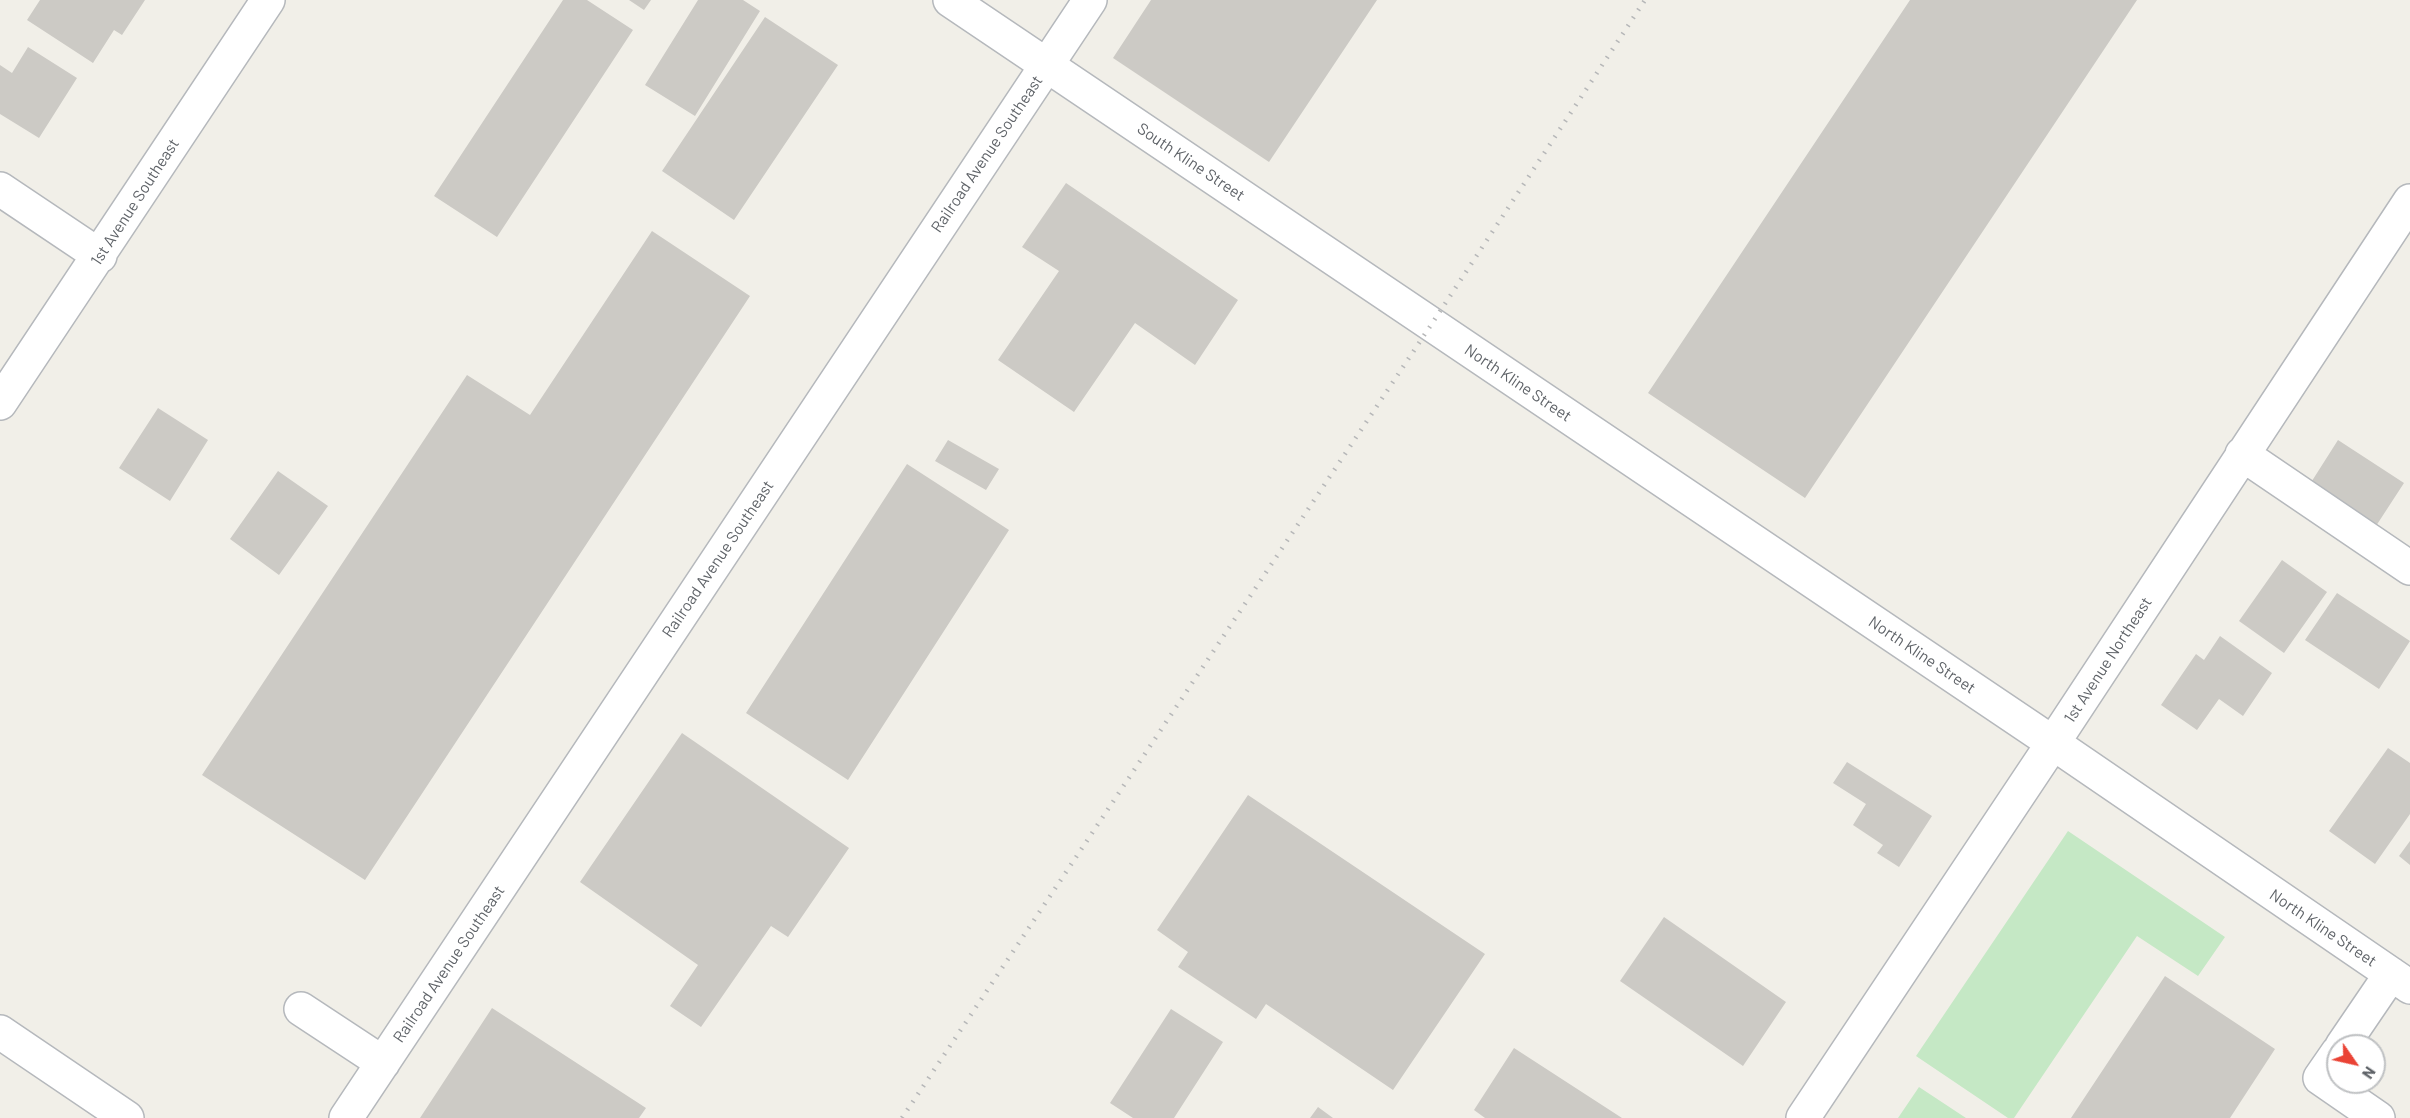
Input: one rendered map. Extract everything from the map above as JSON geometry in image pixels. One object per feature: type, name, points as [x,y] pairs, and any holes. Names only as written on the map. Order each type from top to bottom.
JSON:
[{"type":"street","name":"1st Avenue Southeast","points":[[0,404],[268,0]]},
{"type":"street","name":"South Kline Street","points":[[950,0],[1431,325]]},
{"type":"street","name":"Railroad Avenue Southeast","points":[[346,1118],[1090,0]]},
{"type":"street","points":[[0,189],[100,256]]},
{"type":"street","name":"1st Avenue Northeast","points":[[1803,1118],[2054,743],[2410,201]]},
{"type":"street","name":"North Kline Street","points":[[1431,325],[2054,743],[2401,980]]},
{"type":"street","points":[[2242,454],[2410,568]]},
{"type":"street","points":[[2353,1034],[2401,980]]},
{"type":"street","points":[[301,1009],[383,1063]]},
{"type":"street","points":[[0,1032],[127,1118]]},
{"type":"street","points":[[2326,1069],[2320,1078],[2326,1082]]},
{"type":"street","points":[[2343,1094],[2378,1118]]},
{"type":"green space","points":[[2068,831],[2225,937],[2198,976],[2137,936],[2014,1118],[2008,1118],[1916,1056]]},
{"type":"green space","points":[[1919,1087],[1966,1118],[1898,1118]]},
{"type":"building","points":[[40,0],[145,0],[122,35],[114,30],[93,63],[27,20]]},
{"type":"building","points":[[563,0],[587,0],[633,30],[497,237],[434,196]]},
{"type":"building","points":[[629,0],[651,0],[644,10]]},
{"type":"building","points":[[698,0],[743,0],[760,11],[695,116],[645,85]]},
{"type":"building","points":[[1151,0],[1377,0],[1269,162],[1113,58]]},
{"type":"building","points":[[1910,0],[2137,0],[1805,498],[1648,393]]},
{"type":"building","points":[[765,17],[838,65],[734,220],[662,171]]},
{"type":"building","points":[[28,47],[77,78],[39,138],[0,114],[0,65],[12,73]]},
{"type":"building","points":[[1066,183],[1238,300],[1195,365],[1135,323],[1074,412],[998,360],[1059,271],[1022,247]]},
{"type":"building","points":[[652,231],[750,296],[365,880],[202,775],[467,375],[530,415]]},
{"type":"building","points":[[158,408],[208,440],[170,501],[119,468]]},
{"type":"building","points":[[948,440],[999,469],[986,490],[935,461]]},
{"type":"building","points":[[2338,440],[2404,483],[2376,526],[2310,484]]},
{"type":"building","points":[[907,464],[1009,530],[848,780],[746,713]]},
{"type":"building","points":[[278,471],[328,506],[279,575],[230,539]]},
{"type":"building","points":[[2282,560],[2327,592],[2284,653],[2239,621]]},
{"type":"building","points":[[2337,593],[2410,641],[2379,689],[2305,640]]},
{"type":"building","points":[[2220,636],[2272,673],[2243,716],[2219,699],[2197,730],[2161,705],[2196,654],[2204,660]]},
{"type":"building","points":[[682,733],[849,848],[788,937],[771,926],[701,1027],[670,1006],[698,965],[580,882]]},
{"type":"building","points":[[2388,748],[2410,763],[2410,814],[2375,864],[2329,831]]},
{"type":"building","points":[[1847,762],[1932,816],[1899,867],[1877,853],[1883,845],[1853,825],[1866,804],[1833,783]]},
{"type":"building","points":[[1248,795],[1485,954],[1393,1090],[1266,1004],[1256,1019],[1178,967],[1188,952],[1157,930]]},
{"type":"building","points":[[2410,841],[2410,865],[2399,856]]},
{"type":"building","points":[[1664,917],[1786,1002],[1743,1066],[1620,981]]},
{"type":"building","points":[[2165,976],[2275,1049],[2230,1118],[2071,1118]]},
{"type":"building","points":[[492,1008],[646,1108],[639,1118],[420,1118]]},
{"type":"building","points":[[1171,1009],[1223,1042],[1174,1118],[1133,1118],[1110,1103]]},
{"type":"building","points":[[1514,1048],[1622,1118],[1485,1118],[1474,1110]]},
{"type":"building","points":[[1318,1107],[1333,1118],[1310,1118]]},
{"type":"railway","points":[[902,1118],[1645,0]]}]
